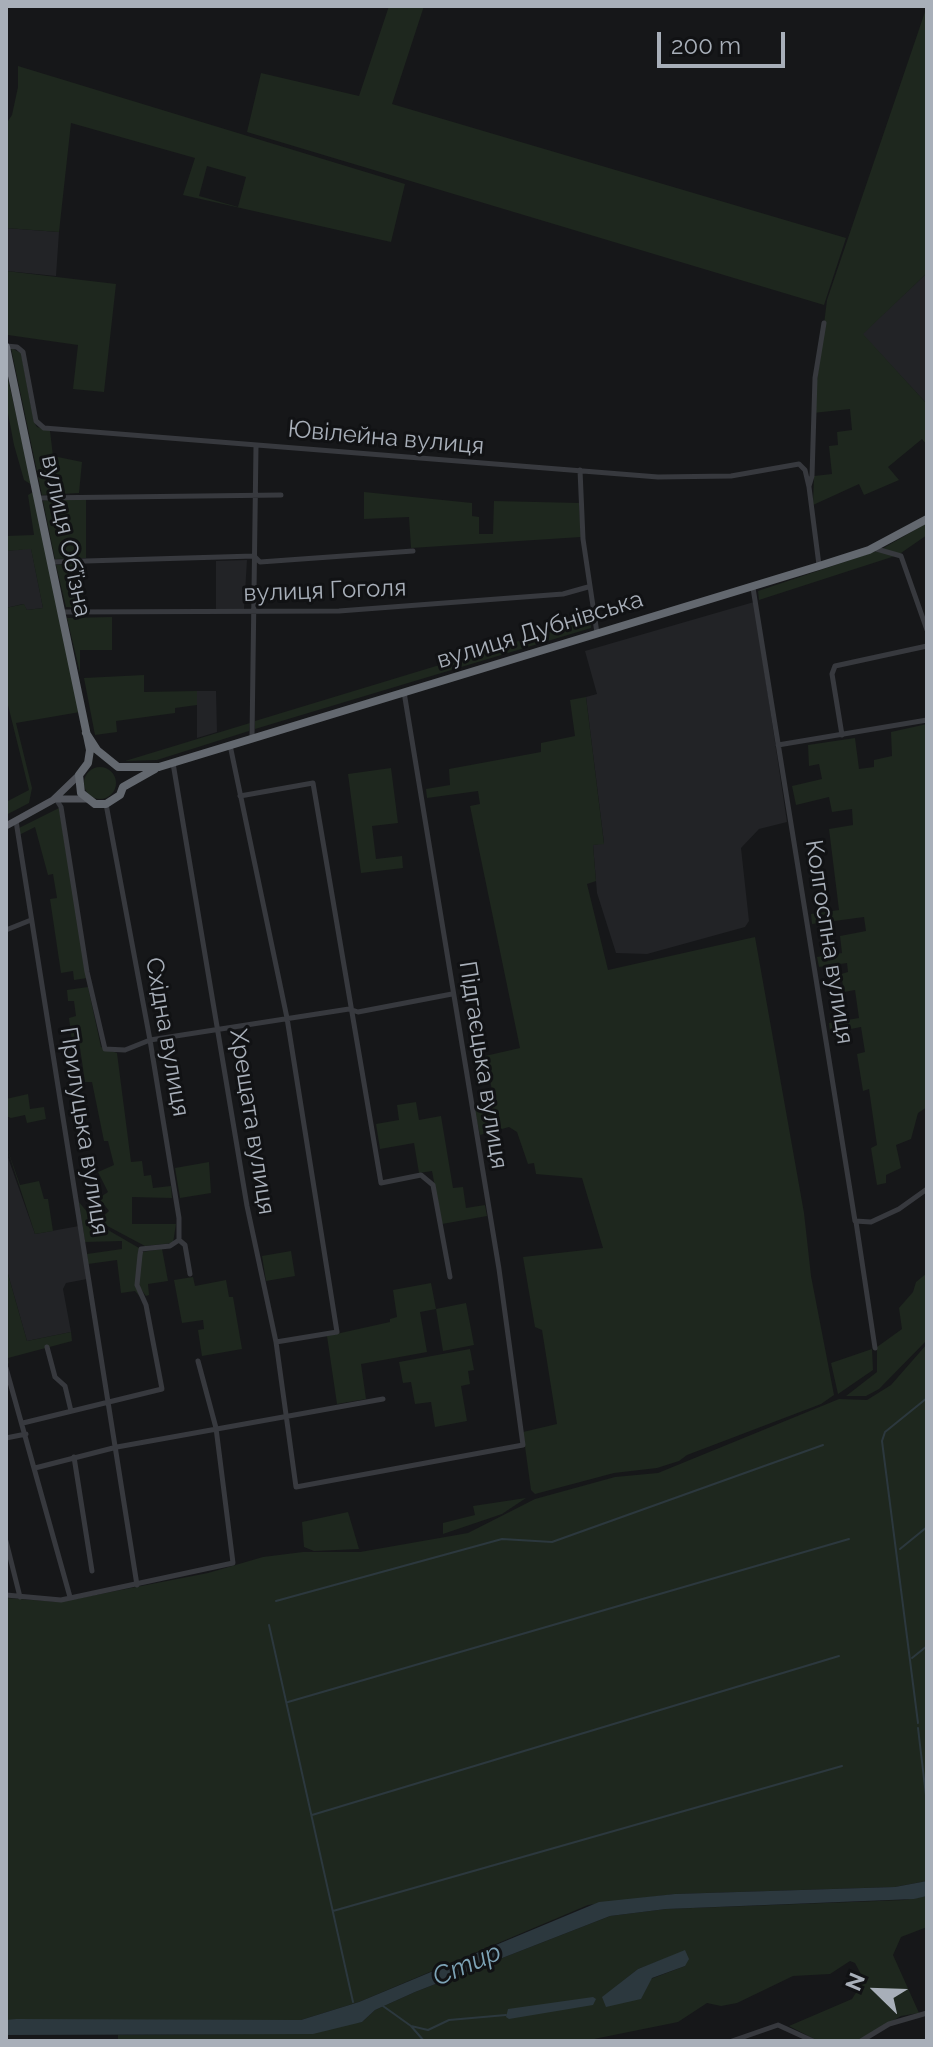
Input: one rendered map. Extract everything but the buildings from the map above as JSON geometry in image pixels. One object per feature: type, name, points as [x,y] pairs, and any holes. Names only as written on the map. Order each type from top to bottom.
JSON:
[{"type":"highway","name":"вулиця Об’їзна","points":[[6,346],[86,733],[88,763]]},
{"type":"highway","name":"вулиця Дубнівська","points":[[159,767],[753,588],[873,548],[927,519]]},
{"type":"highway","points":[[86,733],[108,760],[118,767],[159,767]]},
{"type":"highway","points":[[108,760],[88,763],[79,775],[78,784],[86,799],[106,804],[120,795],[123,787],[118,767]]},
{"type":"highway","points":[[123,787],[159,767]]},
{"type":"main road","points":[[6,826],[55,800],[79,775]]},
{"type":"main road","points":[[55,800],[86,799]]},
{"type":"street","points":[[819,566],[809,487],[815,378],[824,323]]},
{"type":"street","name":"Ювілейна вулиця","points":[[6,346],[21,348],[23,352],[36,421],[44,428],[658,477],[731,476],[799,464],[805,470],[809,487]]},
{"type":"street","points":[[252,737],[256,446]]},
{"type":"street","points":[[580,470],[588,587],[597,633]]},
{"type":"street","points":[[38,498],[281,495]]},
{"type":"street","points":[[873,548],[901,556],[927,630]]},
{"type":"street","points":[[52,562],[254,556],[260,562],[413,551]]},
{"type":"street","name":"вулиця Гоголя","points":[[62,612],[253,613],[411,606],[563,594],[588,587]]},
{"type":"street","name":"Колгоспна вулиця","points":[[753,588],[875,1348]]},
{"type":"street","points":[[842,735],[832,674],[835,666],[927,646]]},
{"type":"street","name":"Підгаєцька вулиця","points":[[296,1487],[523,1445],[499,1269],[404,692]]},
{"type":"street","points":[[778,745],[927,720]]},
{"type":"street","points":[[230,744],[287,1018],[337,1332],[276,1342]]},
{"type":"street","name":"Хрещата вулиця","points":[[173,762],[247,1206],[276,1342],[296,1487]]},
{"type":"street","points":[[240,796],[313,783],[381,1183],[421,1175],[433,1185],[450,1277]]},
{"type":"street","points":[[55,800],[61,807],[103,1047],[125,1050],[150,1040],[219,1028],[349,1009],[358,1012],[452,994]]},
{"type":"street","name":"Східна вулиця","points":[[106,804],[150,1040],[179,1218],[179,1240],[185,1245],[190,1274]]},
{"type":"street","name":"Прилуцька вулиця","points":[[16,821],[137,1585]]},
{"type":"street","points":[[6,930],[31,919]]},
{"type":"street","points":[[855,1221],[862,1224],[885,1216],[927,1189]]},
{"type":"street","points":[[23,1423],[159,1391],[163,1386],[146,1305],[137,1285],[141,1249],[170,1246],[179,1240]]},
{"type":"street","points":[[47,1347],[55,1377],[65,1386],[71,1411]]},
{"type":"street","points":[[6,1595],[61,1600],[233,1563],[216,1428],[198,1361]]},
{"type":"street","points":[[6,1368],[70,1597]]},
{"type":"street","points":[[35,1468],[117,1447],[383,1399]]},
{"type":"street","points":[[6,1438],[26,1434]]},
{"type":"street","points":[[74,1457],[92,1571]]},
{"type":"street","points":[[6,1541],[20,1597]]},
{"type":"street","points":[[861,2041],[889,2024],[927,2013]]},
{"type":"street","points":[[732,2041],[778,2025],[813,2041]]},
{"type":"shaded area","points":[[389,6],[424,6],[392,104],[846,238],[824,305],[247,132],[261,73],[359,96]]},
{"type":"shaded area","points":[[927,6],[927,273],[863,334],[927,404],[927,445],[922,439],[888,467],[899,480],[864,495],[859,484],[813,505],[814,476],[832,474],[829,446],[838,445],[837,432],[852,430],[850,409],[813,413],[827,300]]},
{"type":"shaded area","points":[[18,66],[405,184],[391,242],[183,195],[195,158],[71,123],[59,232],[6,228],[6,124],[12,115],[18,87]],"holes":[[[207,166],[246,177],[238,207],[199,196]]]},
{"type":"shaded area","points":[[6,228],[59,232],[56,276],[6,271]]},
{"type":"shaded area","points":[[6,271],[116,284],[104,392],[73,389],[78,345],[8,335]]},
{"type":"shaded area","points":[[927,273],[927,404],[862,334]]},
{"type":"shaded area","points":[[11,348],[21,353],[34,422],[37,427],[50,431],[53,456],[82,462],[79,493],[42,495]]},
{"type":"shaded area","points":[[6,370],[32,485],[24,480],[14,445],[6,403]]},
{"type":"shaded area","points":[[33,492],[80,712],[16,723],[32,788],[29,803],[6,815],[6,802],[29,790],[6,697],[6,608],[24,604],[27,610],[43,608],[31,549],[6,551],[6,536],[34,535],[28,495]]},
{"type":"shaded area","points":[[364,492],[472,503],[472,516],[479,517],[479,534],[493,534],[494,501],[579,503],[581,537],[411,548],[409,517],[364,519]]},
{"type":"shaded area","points":[[86,498],[86,558],[55,559],[43,501]]},
{"type":"shaded area","points":[[927,523],[927,535],[898,555],[759,600],[758,591],[880,550]]},
{"type":"shaded area","points":[[31,548],[43,608],[27,610],[23,604],[6,608],[6,551]]},
{"type":"shaded area","points":[[247,560],[244,609],[216,609],[216,561]]},
{"type":"shaded area","points":[[75,564],[85,608],[66,607],[56,565]]},
{"type":"shaded area","points":[[754,602],[787,822],[759,829],[741,848],[749,921],[745,927],[647,954],[616,953],[597,893],[593,845],[604,843],[586,697],[597,694],[585,651]]},
{"type":"shaded area","points":[[112,617],[112,650],[80,650],[80,673],[67,618]]},
{"type":"shaded area","points":[[591,619],[591,628],[255,729],[255,721]]},
{"type":"shaded area","points":[[144,675],[144,692],[197,691],[197,705],[175,708],[175,713],[116,721],[117,732],[95,735],[84,678]]},
{"type":"shaded area","points":[[197,691],[216,691],[217,732],[197,738]]},
{"type":"shaded area","points":[[586,697],[604,844],[593,845],[596,881],[587,884],[608,970],[755,937],[804,1213],[811,1276],[834,1395],[821,1404],[687,1455],[679,1461],[657,1468],[614,1473],[535,1494],[531,1490],[523,1432],[557,1424],[542,1330],[535,1327],[523,1257],[603,1248],[582,1178],[536,1174],[534,1163],[528,1164],[517,1132],[509,1127],[480,1135],[473,1105],[491,1102],[493,1095],[485,1056],[520,1048],[470,806],[480,804],[478,791],[427,798],[426,789],[450,785],[449,769],[541,752],[541,743],[575,736],[570,700]]},
{"type":"shaded area","points":[[250,723],[249,731],[157,760],[125,761]]},
{"type":"shaded area","points":[[927,724],[927,1107],[918,1113],[911,1139],[896,1145],[901,1168],[886,1175],[886,1183],[877,1185],[871,1148],[877,1145],[869,1089],[863,1091],[857,1054],[865,1052],[861,1027],[830,1033],[829,1023],[859,1018],[855,990],[844,992],[841,974],[848,972],[847,963],[819,967],[817,957],[842,953],[840,936],[866,931],[864,917],[812,924],[811,914],[839,910],[829,829],[853,825],[852,809],[832,812],[829,797],[796,805],[792,786],[822,779],[819,764],[809,766],[808,745],[855,738],[859,769],[874,767],[874,760],[892,756],[891,732]]},
{"type":"shaded area","points":[[100,767],[111,772],[116,783],[111,794],[100,799],[89,794],[84,783],[89,772]]},
{"type":"shaded area","points":[[391,768],[398,823],[372,826],[376,859],[402,856],[403,868],[361,873],[348,774]]},
{"type":"shaded area","points":[[59,808],[87,978],[74,980],[73,971],[61,973],[50,899],[57,898],[53,874],[48,875],[35,827],[19,835],[19,828]]},
{"type":"shaded area","points":[[88,987],[101,1047],[117,1053],[131,1162],[142,1161],[144,1176],[151,1175],[153,1188],[171,1186],[172,1198],[132,1197],[132,1224],[176,1224],[173,1243],[145,1246],[98,1221],[109,1211],[99,1198],[108,1192],[98,1172],[114,1165],[108,1141],[104,1141],[92,1082],[85,1082],[79,1041],[72,1041],[69,1018],[76,1016],[74,1001],[68,1001],[67,990]]},
{"type":"shaded area","points":[[28,1094],[30,1109],[44,1107],[46,1119],[27,1123],[25,1115],[6,1116],[6,1099]]},
{"type":"shaded area","points":[[416,1102],[419,1120],[441,1116],[453,1188],[463,1187],[466,1208],[485,1205],[487,1216],[442,1224],[432,1171],[419,1173],[414,1143],[380,1149],[376,1124],[399,1120],[397,1105]]},
{"type":"shaded area","points":[[6,1145],[20,1185],[39,1181],[44,1199],[48,1199],[53,1231],[35,1234]]},
{"type":"shaded area","points":[[6,1152],[35,1234],[79,1226],[87,1279],[66,1283],[63,1289],[71,1332],[27,1341],[6,1267]]},
{"type":"shaded area","points":[[209,1162],[211,1193],[180,1198],[175,1168]]},
{"type":"shaded area","points":[[79,1202],[96,1223],[139,1248],[136,1285],[140,1297],[135,1291],[121,1293],[117,1260],[88,1264],[87,1254],[122,1249],[122,1241],[85,1242]]},
{"type":"shaded area","points":[[162,1249],[168,1281],[148,1284],[149,1295],[146,1296],[138,1285],[142,1252]]},
{"type":"shaded area","points":[[291,1251],[295,1276],[266,1281],[262,1256]]},
{"type":"shaded area","points":[[6,1267],[27,1341],[71,1332],[72,1341],[8,1358],[9,1364],[6,1359]]},
{"type":"shaded area","points":[[927,1273],[927,1340],[879,1389],[866,1396],[846,1396],[877,1372],[877,1347],[902,1329],[899,1308],[913,1292],[916,1282]]},
{"type":"shaded area","points":[[193,1277],[195,1286],[226,1280],[229,1297],[233,1297],[242,1349],[202,1356],[198,1330],[204,1329],[203,1320],[182,1323],[174,1280]]},
{"type":"shaded area","points":[[431,1283],[436,1309],[420,1312],[427,1352],[361,1364],[366,1399],[337,1404],[327,1336],[390,1322],[390,1319],[397,1317],[393,1290]]},
{"type":"shaded area","points":[[466,1303],[474,1345],[443,1351],[436,1309]]},
{"type":"shaded area","points":[[927,1344],[927,1881],[895,1887],[675,1894],[588,1905],[359,2002],[301,2020],[6,2020],[6,1598],[59,1602],[208,1573],[263,1557],[303,1552],[360,1552],[468,1533],[535,1499],[615,1477],[658,1473],[839,1399],[867,1400],[891,1385]]},
{"type":"shaded area","points":[[470,1349],[474,1370],[468,1371],[470,1384],[461,1386],[467,1421],[435,1427],[431,1402],[415,1404],[411,1382],[403,1383],[399,1362]]},
{"type":"shaded area","points":[[872,1349],[873,1370],[838,1394],[831,1363]]},
{"type":"shaded area","points":[[526,1498],[502,1514],[443,1534],[443,1523],[475,1515],[473,1506]]},
{"type":"shaded area","points":[[348,1512],[359,1549],[314,1551],[304,1547],[302,1522]]},
{"type":"shaded area","points":[[927,1896],[927,1927],[901,1937],[893,1955],[919,2013],[901,2016],[857,2041],[818,2041],[789,2026],[852,1999],[864,1980],[855,1963],[850,1961],[830,1974],[793,1976],[737,2003],[721,2006],[707,2003],[678,2022],[594,2039],[118,2041],[118,2035],[250,2034],[362,2022],[375,2010],[415,1992],[610,1916],[666,1909],[904,1900]],"holes":[[[685,1951],[685,1966],[603,1997],[638,1969]]]},
{"type":"water","name":"Стир","points":[[927,1881],[927,1896],[914,1899],[666,1909],[610,1916],[415,1992],[375,2010],[362,2022],[313,2034],[6,2035],[6,2020],[16,2019],[301,2020],[359,2002],[599,1902],[675,1894],[895,1887]]},
{"type":"water","points":[[685,1950],[689,1959],[685,1966],[652,1978],[641,1999],[606,2007],[602,1997],[638,1969]]},
{"type":"water","points":[[596,1999],[593,2005],[506,2017],[508,2009]]},
{"type":"waterway","points":[[918,1723],[882,1441],[885,1432],[927,1398]]},
{"type":"waterway","points":[[276,1601],[502,1539],[552,1542],[823,1445]]},
{"type":"waterway","points":[[900,1549],[927,1527]]},
{"type":"waterway","points":[[288,1702],[849,1539]]},
{"type":"waterway","points":[[269,1625],[353,2002]]},
{"type":"waterway","points":[[912,1658],[927,1646]]},
{"type":"waterway","points":[[312,1815],[839,1656]]},
{"type":"waterway","points":[[918,1728],[927,1804]]},
{"type":"waterway","points":[[333,1911],[842,1766]]},
{"type":"waterway","points":[[383,2006],[411,2026],[424,2041]]},
{"type":"waterway","points":[[411,2026],[428,2030],[449,2020],[506,2015]]}]
